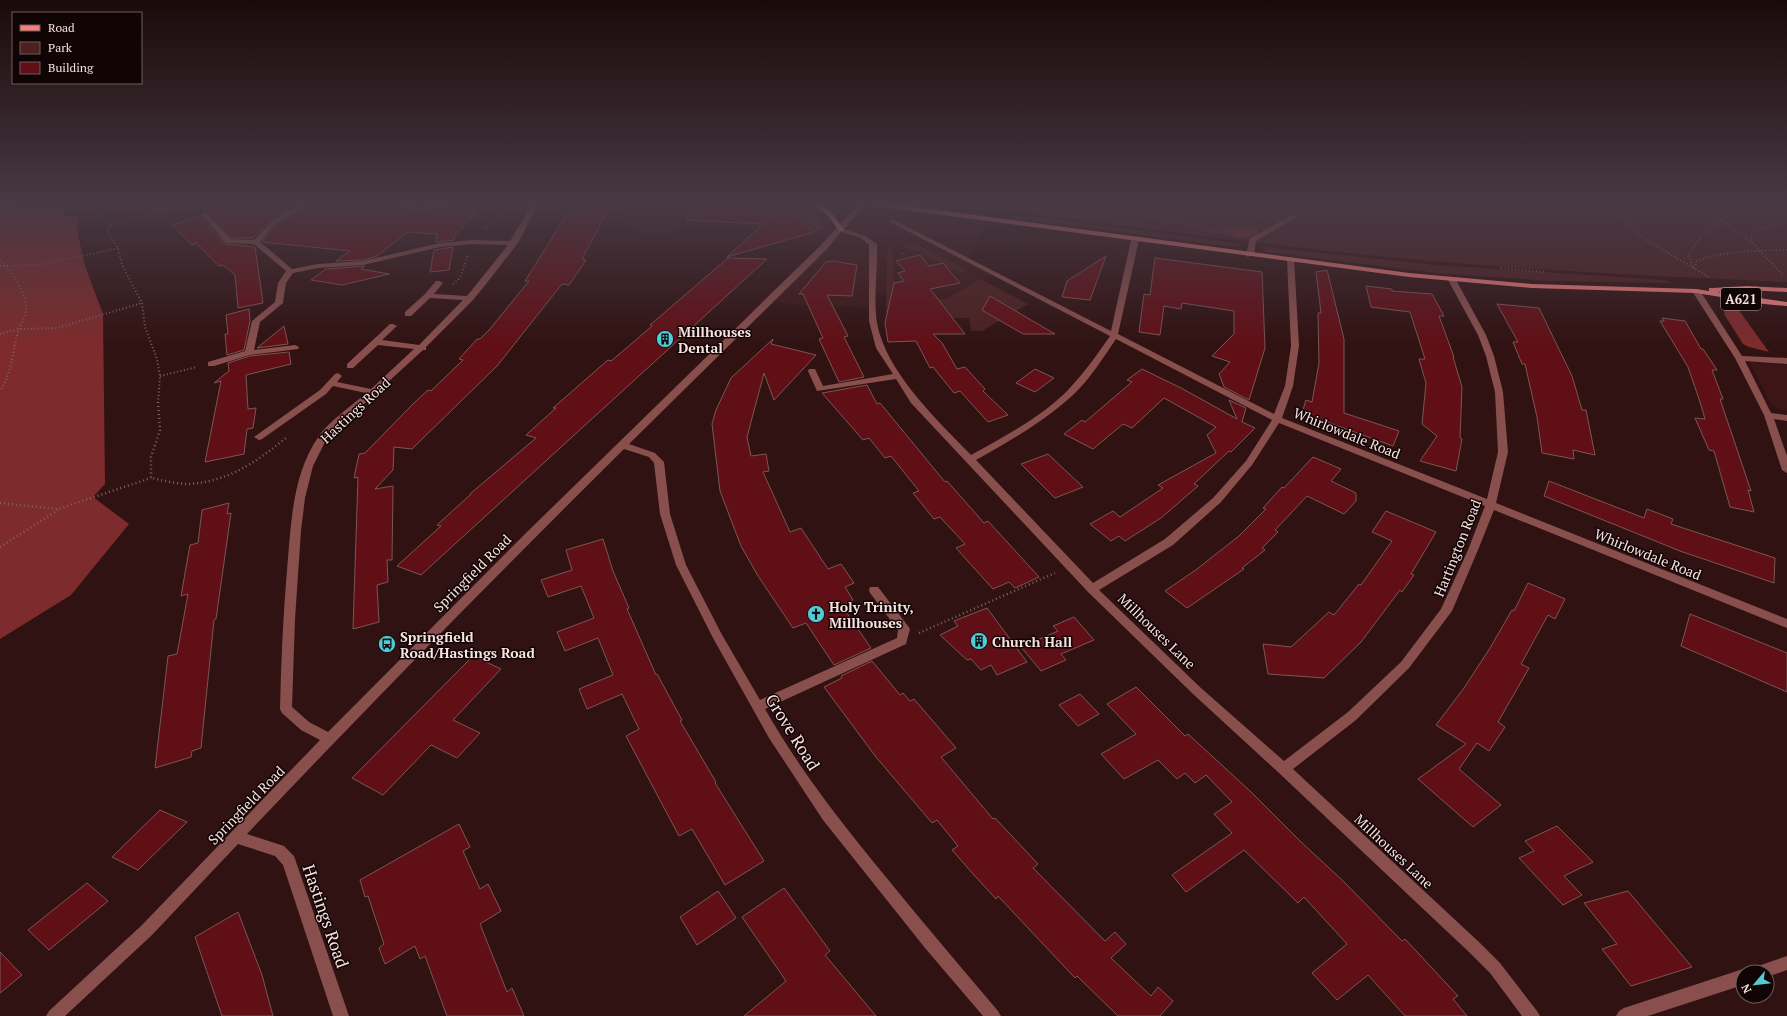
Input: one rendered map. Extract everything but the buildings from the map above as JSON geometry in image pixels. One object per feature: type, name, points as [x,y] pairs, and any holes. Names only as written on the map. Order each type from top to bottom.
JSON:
[{"type":"main road","name":"A621","points":[[1215,250],[1452,280],[1532,286],[1696,291],[1727,288],[1787,290]]},
{"type":"main road","name":"A621","points":[[1696,291],[1764,302],[1787,304]]},
{"type":"street","points":[[266,250],[290,271]]},
{"type":"street","points":[[249,353],[256,321],[279,303],[282,283],[290,271],[318,266],[363,263],[414,250]]},
{"type":"street","name":"Hastings Road","points":[[329,739],[305,726],[286,709],[287,635],[298,510],[303,478],[313,450],[322,436],[423,348],[470,298],[508,250]]},
{"type":"street","name":"Springfield Road","points":[[54,1016],[147,930],[329,739],[622,445],[820,250]]},
{"type":"street","name":"Millhouses Lane","points":[[873,250],[871,308],[873,323],[880,348],[914,401],[1092,588],[1197,690],[1284,769],[1475,948],[1495,968],[1532,1016]]},
{"type":"street","name":"Whirlowdale Road","points":[[950,250],[1277,419],[1490,506],[1787,624]]},
{"type":"street","points":[[970,460],[1014,436],[1049,411],[1082,380],[1114,336],[1134,250]]},
{"type":"street","points":[[1250,255],[1251,250]]},
{"type":"street","points":[[1092,588],[1169,542],[1217,500],[1249,463],[1277,419],[1289,386],[1295,346],[1291,260]]},
{"type":"street","name":"Hartington Road","points":[[1284,769],[1352,716],[1405,665],[1446,611],[1474,550],[1490,506],[1503,452],[1499,392],[1490,356],[1482,335],[1452,280]]},
{"type":"street","points":[[408,314],[428,296],[439,283]]},
{"type":"street","points":[[1696,291],[1739,358],[1768,416],[1787,470]]},
{"type":"street","points":[[428,296],[470,298]]},
{"type":"street","points":[[350,366],[393,326]]},
{"type":"street","points":[[376,342],[423,348]]},
{"type":"street","points":[[211,364],[249,353],[295,346]]},
{"type":"street","points":[[1739,358],[1787,361]]},
{"type":"street","points":[[812,370],[820,389],[898,376]]},
{"type":"street","points":[[259,437],[323,392],[338,376]]},
{"type":"street","points":[[331,384],[373,392]]},
{"type":"street","points":[[1768,416],[1787,418]]},
{"type":"street","name":"Grove Road","points":[[622,445],[652,455],[659,462],[665,514],[681,565],[717,635],[757,707],[828,816],[930,943],[993,1016]]},
{"type":"street","points":[[757,707],[902,641],[904,629],[874,590]]},
{"type":"street","name":"Hastings Road","points":[[237,837],[279,851],[289,861],[340,1016]]},
{"type":"street","points":[[1775,967],[1787,963]]},
{"type":"street","points":[[1624,1016],[1735,980]]},
{"type":"path","points":[[0,266],[7,264],[40,265],[107,250]]},
{"type":"path","points":[[1665,250],[1727,288]]},
{"type":"path","points":[[1691,250],[1688,255],[1694,268]]},
{"type":"path","points":[[1694,268],[1697,261],[1703,258],[1776,250]]},
{"type":"path","points":[[1760,251],[1787,279]]},
{"type":"path","points":[[0,260],[7,264],[18,284],[26,310],[19,329],[13,361],[4,386],[0,391]]},
{"type":"path","points":[[0,334],[19,329],[57,328],[142,303]]},
{"type":"path","points":[[160,376],[211,364]]},
{"type":"path","points":[[0,547],[58,509],[151,478]]},
{"type":"path","points":[[0,503],[58,509]]},
{"type":"path","points":[[902,641],[1071,566]]},
{"type":"shaded area","points":[[0,250],[81,250],[85,266],[103,314],[105,484],[93,497],[129,524],[71,595],[0,639]]},
{"type":"shaded area","points":[[821,250],[971,250],[966,259],[992,273],[946,299],[872,294],[871,308],[789,304],[771,300]]},
{"type":"shaded area","points":[[1738,309],[1769,352],[1743,344],[1724,314],[1725,310]]},
{"type":"shaded area","points":[[1748,360],[1787,365],[1787,411],[1779,409],[1771,404]]},
{"type":"green space","points":[[892,250],[895,295],[888,312],[886,312],[887,251]]},
{"type":"green space","points":[[917,250],[929,250],[967,270],[960,273]]},
{"type":"green space","points":[[1264,250],[1300,250],[1435,265],[1664,280],[1675,283],[1550,281],[1437,273],[1266,252]]},
{"type":"green space","points":[[1327,250],[1787,250],[1787,282],[1487,266]]},
{"type":"green space","points":[[980,279],[1028,304],[982,331],[971,331],[969,318],[924,318],[922,297],[946,299]]},
{"type":"place","name":"Millhouses Dental","points":[[665,339]]},
{"type":"place","name":"Holy Trinity, Millhouses","points":[[816,614]]},
{"type":"place","name":"Church Hall","points":[[979,641]]},
{"type":"place","name":"Springfield Road/Hastings Road","points":[[387,644]]}]
